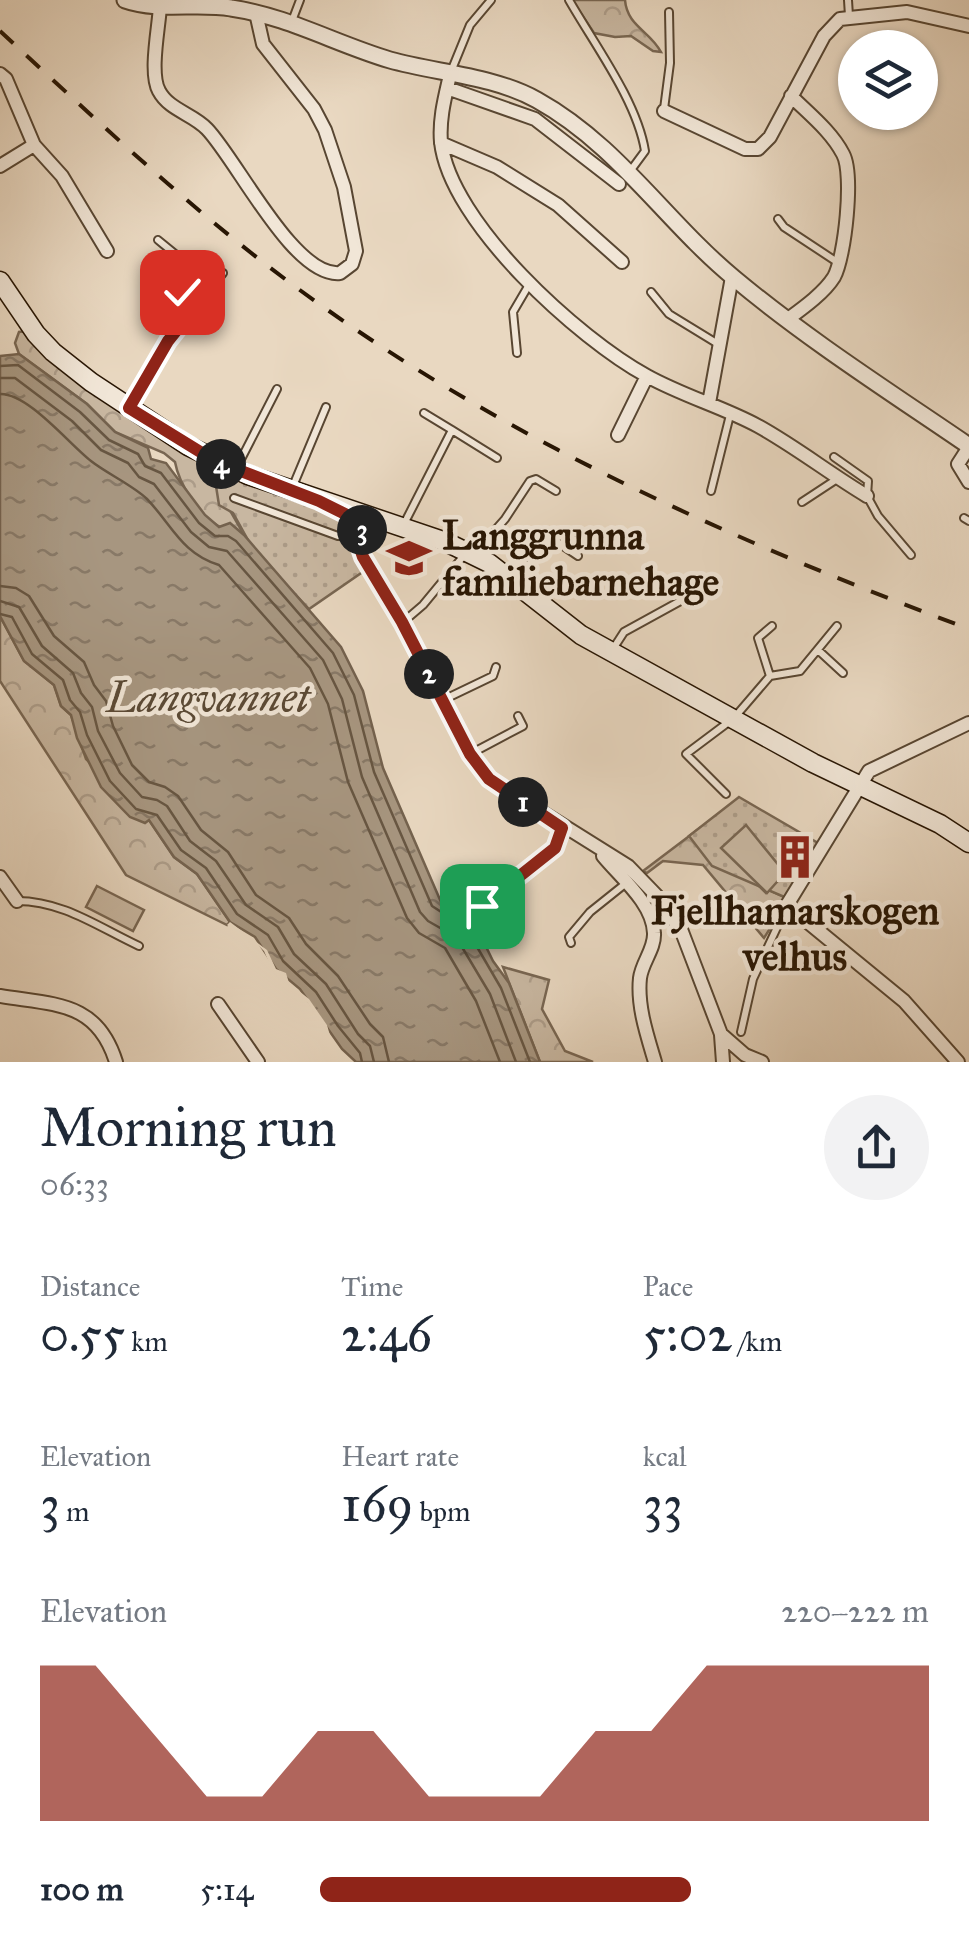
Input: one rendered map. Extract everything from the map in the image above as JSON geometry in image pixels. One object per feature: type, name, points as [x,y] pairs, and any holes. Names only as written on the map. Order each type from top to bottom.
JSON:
[{"type":"main road","points":[[0,281],[53,352],[188,446],[236,470],[362,521],[468,553],[514,580],[581,635],[860,786],[940,824],[969,844]]},
{"type":"street","points":[[126,0],[160,6],[229,4],[291,22],[448,81],[501,86],[536,100],[571,122],[624,178],[732,277],[969,447],[958,464],[969,482]]},
{"type":"street","points":[[160,6],[155,75],[159,92],[168,103],[207,128],[302,255],[323,271],[347,271],[356,251],[344,187],[326,130],[263,44],[256,13]]},
{"type":"street","points":[[664,110],[754,150],[770,136],[832,24],[849,16],[907,6],[969,26]]},
{"type":"street","points":[[0,74],[34,145],[62,176],[107,251]]},
{"type":"street","points":[[448,81],[441,143],[452,180],[468,212],[531,282],[595,341],[647,376],[758,426],[867,496]]},
{"type":"street","points":[[788,319],[826,286],[839,263],[846,209],[845,158],[823,127],[790,96]]},
{"type":"street","points":[[441,143],[497,167],[558,205],[622,262]]},
{"type":"street","points":[[0,166],[34,145]]},
{"type":"street","points":[[709,403],[732,277]]},
{"type":"street","points":[[618,435],[647,376]]},
{"type":"street","points":[[362,521],[363,557],[470,754],[489,779],[628,866],[657,896],[682,932],[722,1034],[732,1046],[762,1062]]},
{"type":"street","points":[[958,1062],[904,1001],[787,905],[869,771],[969,723]]},
{"type":"street","points":[[597,848],[628,882],[647,912],[654,932],[640,978],[642,1020],[655,1062]]},
{"type":"street","points":[[0,876],[17,901]]},
{"type":"street","points":[[0,996],[86,1014],[107,1037],[116,1062]]},
{"type":"street","points":[[218,1004],[258,1062]]},
{"type":"street","points":[[722,1034],[723,1062]]},
{"type":"lane","points":[[291,22],[300,0]]},
{"type":"lane","points":[[448,81],[470,25],[491,0]]},
{"type":"lane","points":[[569,0],[640,132],[644,152],[624,178]]},
{"type":"lane","points":[[848,0],[849,16]]},
{"type":"lane","points":[[664,110],[670,63],[668,12]]},
{"type":"lane","points":[[778,219],[839,263]]},
{"type":"lane","points":[[158,240],[213,285]]},
{"type":"lane","points":[[129,408],[168,341],[222,274]]},
{"type":"lane","points":[[168,278],[182,292],[188,316]]},
{"type":"lane","points":[[516,354],[513,312],[531,282]]},
{"type":"lane","points":[[651,292],[668,314],[720,345]]},
{"type":"lane","points":[[236,470],[277,389]]},
{"type":"lane","points":[[290,492],[326,407]]},
{"type":"lane","points":[[424,413],[497,458]]},
{"type":"lane","points":[[711,491],[731,413]]},
{"type":"lane","points":[[401,530],[452,430]]},
{"type":"lane","points":[[834,457],[868,481],[867,496],[884,526],[911,555]]},
{"type":"lane","points":[[802,502],[838,478]]},
{"type":"lane","points":[[402,623],[506,519],[530,481],[536,479],[556,490]]},
{"type":"lane","points":[[234,498],[338,536],[362,521]]},
{"type":"lane","points":[[559,535],[595,547]]},
{"type":"lane","points":[[559,535],[578,556]]},
{"type":"lane","points":[[514,580],[559,535]]},
{"type":"lane","points":[[610,651],[624,632],[715,582]]},
{"type":"lane","points":[[770,676],[758,638],[772,626]]},
{"type":"lane","points":[[726,794],[686,754],[734,718],[770,676],[800,671],[838,626]]},
{"type":"lane","points":[[818,650],[842,673]]},
{"type":"lane","points":[[442,700],[493,676],[496,667]]},
{"type":"lane","points":[[470,754],[523,726],[518,716]]},
{"type":"lane","points":[[482,906],[555,848],[562,828]]},
{"type":"lane","points":[[571,943],[569,937],[574,927],[628,882]]},
{"type":"lane","points":[[17,901],[62,907],[139,946]]},
{"type":"lane","points":[[741,1032],[758,965],[787,905]]},
{"type":"green space","points":[[572,0],[625,0],[634,22],[661,52],[631,36],[594,33]]},
{"type":"green space","points":[[27,331],[156,433],[220,472],[216,486],[244,535],[223,528],[205,515],[185,489],[175,462],[164,453],[115,432],[87,404],[19,354],[15,343],[19,332]]},
{"type":"green space","points":[[220,472],[343,517],[354,526],[354,551],[364,571],[309,609],[253,549],[233,513],[219,505],[216,486]]},
{"type":"green space","points":[[0,616],[24,661],[54,685],[61,706],[71,715],[86,759],[149,820],[174,857],[197,874],[230,922],[227,925],[126,875],[0,681]]},
{"type":"green space","points":[[739,797],[823,846],[789,899],[712,866],[689,836]]},
{"type":"green space","points":[[746,825],[785,873],[767,893],[721,848]]},
{"type":"green space","points":[[700,828],[766,893],[769,890],[789,899],[764,938],[703,865],[663,861],[647,873],[643,871]]},
{"type":"green space","points":[[97,886],[144,910],[133,931],[86,907]]},
{"type":"green space","points":[[503,967],[549,980],[542,1009],[565,1051],[593,1062],[540,1062]]},
{"type":"water","name":"Langvannet","points":[[19,354],[87,404],[115,432],[148,448],[151,459],[166,463],[205,515],[219,527],[230,523],[244,535],[341,647],[363,691],[383,768],[441,902],[473,920],[509,983],[540,1062],[356,1062],[342,1049],[300,989],[276,969],[255,937],[230,922],[197,874],[174,857],[149,820],[145,823],[130,817],[101,787],[54,685],[24,661],[0,616],[0,356]]},
{"type":"pier","points":[[230,922],[267,950],[276,969],[286,973],[289,983],[309,999],[327,1025],[331,1039],[307,1002],[274,974],[264,951],[227,925]]},
{"type":"railway","points":[[0,31],[156,174],[237,242],[397,357],[554,448],[717,527],[969,629]]},
{"type":"place","name":"Langgrunna familiebarnehage","points":[[409,558]]},
{"type":"place","name":"Fjellhamarskogen velhus","points":[[795,857]]},
{"type":"route","points":[[182,292],[188,316],[168,341],[129,408],[215,461],[319,501],[363,523],[363,557],[402,622],[470,754],[489,779],[562,828],[555,848],[482,906]]}]
